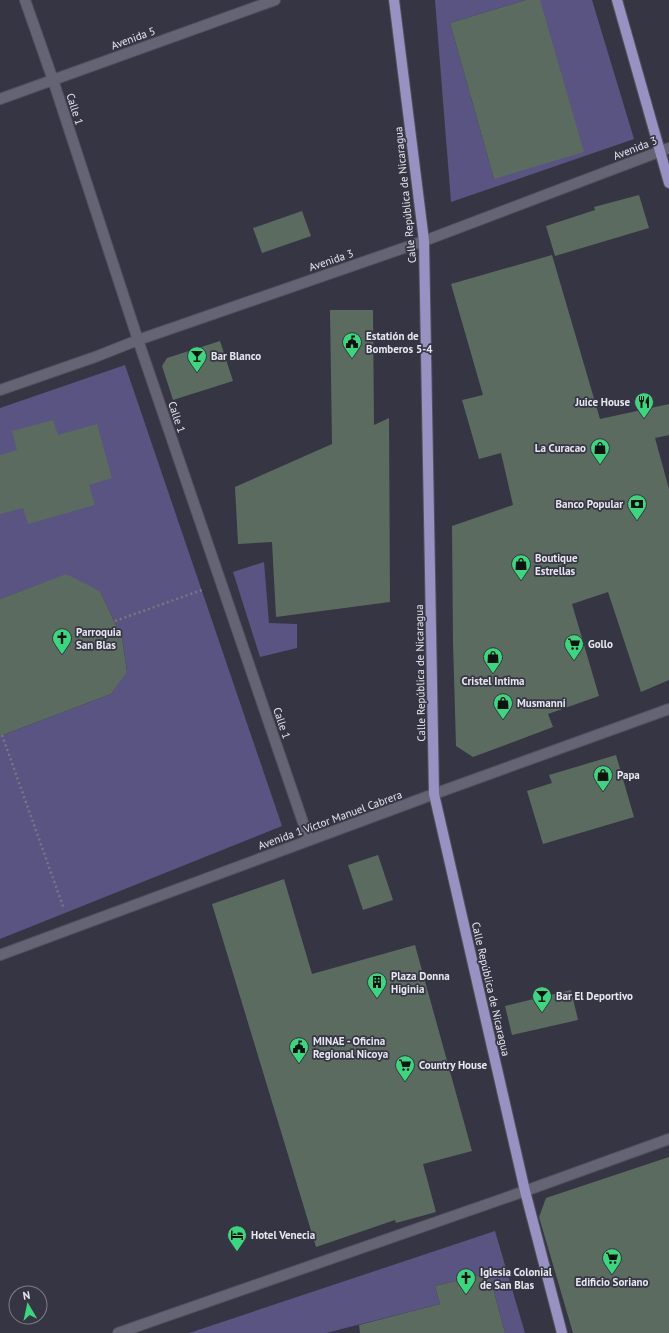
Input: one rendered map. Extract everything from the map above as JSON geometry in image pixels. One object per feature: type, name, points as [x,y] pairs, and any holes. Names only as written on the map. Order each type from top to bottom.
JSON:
[{"type":"main road","name":"Calle República de Nicaragua","points":[[394,0],[424,241],[434,794],[525,1191],[562,1333]]},
{"type":"main road","points":[[617,0],[664,150],[669,183]]},
{"type":"street","name":"Calle 1","points":[[25,0],[53,80],[138,340],[309,840]]},
{"type":"street","name":"Avenida 5","points":[[0,99],[275,0]]},
{"type":"street","name":"Avenida 3","points":[[0,390],[95,357],[138,340],[424,241],[664,150]]},
{"type":"street","name":"Avenida 1 Víctor Manuel Cabrera","points":[[0,955],[434,794],[669,709]]},
{"type":"street","points":[[118,1333],[525,1191],[669,1138]]},
{"type":"path","points":[[114,621],[221,584]]},
{"type":"path","points":[[2,735],[71,929]]},
{"type":"shaded area","points":[[435,0],[526,0],[450,23],[494,179],[540,0],[592,0],[634,139],[451,202]]},
{"type":"shaded area","points":[[125,365],[282,826],[0,939],[0,736],[111,694],[127,671],[122,638],[100,591],[65,575],[0,599],[0,408]]},
{"type":"shaded area","points":[[264,562],[269,623],[297,624],[297,648],[260,657],[233,572]]},
{"type":"shaded area","points":[[495,1231],[525,1333],[505,1333],[489,1273],[435,1286],[440,1304],[326,1333],[189,1333]]},
{"type":"building","points":[[526,0],[540,0],[584,152],[494,179],[450,23]]},
{"type":"building","points":[[639,195],[649,228],[555,256],[546,226],[595,210],[594,207]]},
{"type":"building","points":[[302,211],[311,236],[262,253],[253,228]]},
{"type":"building","points":[[552,255],[600,419],[669,404],[669,435],[655,438],[669,489],[669,680],[641,692],[608,592],[572,604],[599,696],[548,714],[553,727],[473,757],[456,746],[452,526],[513,505],[501,453],[479,459],[462,400],[483,395],[451,284]]},
{"type":"building","points":[[330,310],[373,310],[374,425],[389,418],[390,602],[276,617],[272,542],[238,544],[235,487],[332,444]]},
{"type":"building","name":"Bar Blanco","points":[[220,341],[233,381],[173,400],[162,366],[167,358]]},
{"type":"building","points":[[53,420],[58,435],[97,424],[112,478],[89,485],[95,505],[28,524],[23,508],[0,514],[0,455],[17,450],[12,431]]},
{"type":"building","name":"Parroquia San Blas","points":[[66,574],[100,591],[122,638],[127,672],[111,694],[0,736],[0,599]]},
{"type":"building","points":[[616,755],[634,817],[543,844],[527,791],[552,783],[549,775]]},
{"type":"building","points":[[378,855],[393,900],[363,910],[348,865]]},
{"type":"building","points":[[284,879],[312,974],[415,945],[472,1151],[423,1164],[436,1212],[396,1223],[395,1220],[316,1247],[212,904]]},
{"type":"building","name":"Bar El Deportivo","points":[[571,990],[578,1020],[512,1035],[505,1006]]},
{"type":"building","name":"Edificio Soriano","points":[[669,1157],[669,1333],[573,1333],[539,1217],[546,1198]]},
{"type":"building","name":"Iglesia Colonial de San Blas","points":[[489,1273],[505,1333],[360,1333],[359,1325],[440,1304],[435,1286]]},
{"type":"place","name":"Estatión de Bomberos 5-4","points":[[352,359]]},
{"type":"place","name":"Bar Blanco","points":[[197,373]]},
{"type":"place","name":"Juice House","points":[[644,419]]},
{"type":"place","name":"La Curacao","points":[[600,465]]},
{"type":"place","name":"Banco Popular","points":[[637,521]]},
{"type":"place","name":"Boutique Estrellas","points":[[521,581]]},
{"type":"place","name":"Parroquia San Blas","points":[[62,655]]},
{"type":"place","name":"Gollo","points":[[574,661]]},
{"type":"place","name":"Cristel Intima","points":[[493,674]]},
{"type":"place","name":"Musmanni","points":[[503,720]]},
{"type":"place","name":"Papa","points":[[603,792]]},
{"type":"place","name":"Plaza Donna Higinia","points":[[377,999]]},
{"type":"place","name":"Bar El Deportivo","points":[[542,1013]]},
{"type":"place","name":"MINAE - Oficina Regional Nicoya","points":[[299,1064]]},
{"type":"place","name":"Country House","points":[[405,1082]]},
{"type":"place","name":"Hotel Venecia","points":[[237,1252]]},
{"type":"place","name":"Edificio Soriano","points":[[612,1275]]},
{"type":"place","name":"Iglesia Colonial de San Blas","points":[[466,1295]]}]
